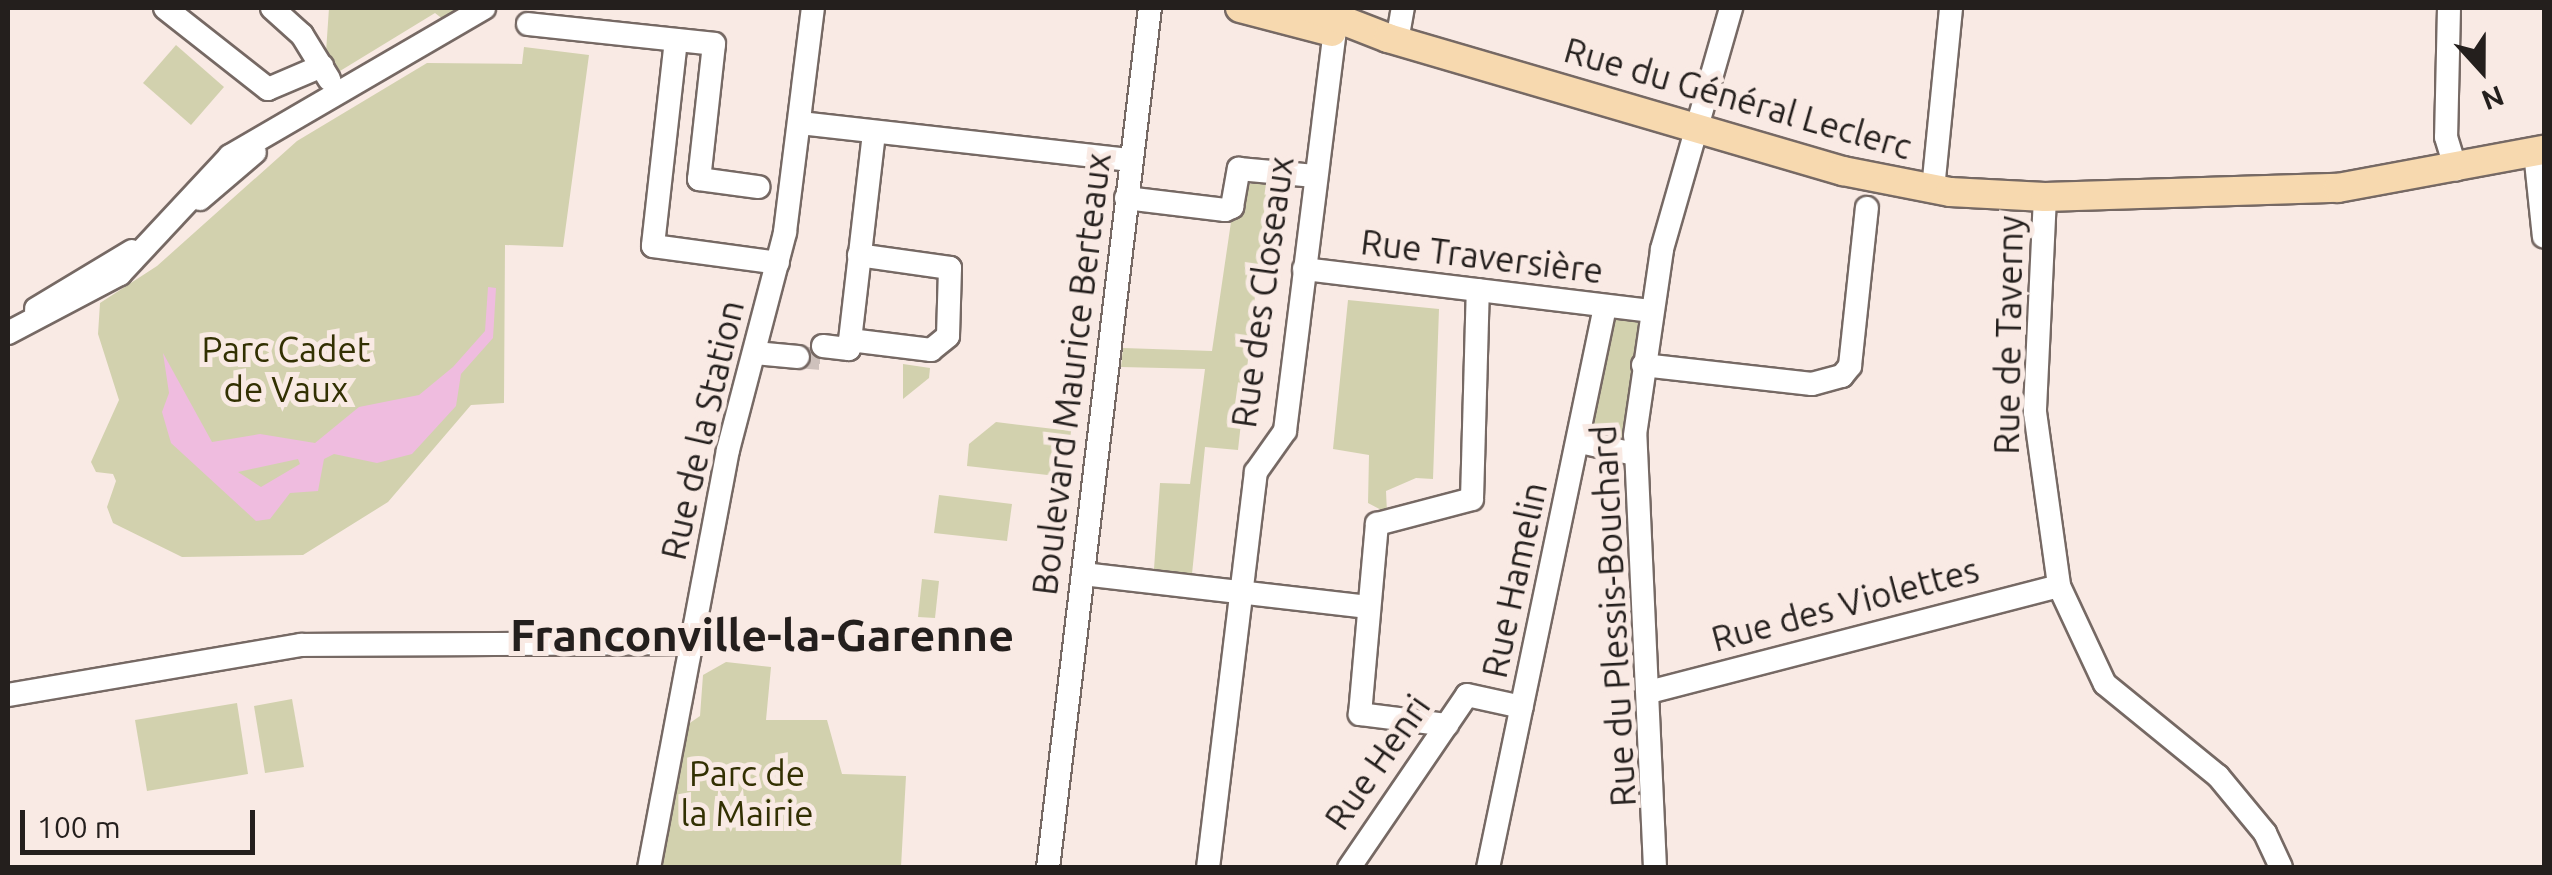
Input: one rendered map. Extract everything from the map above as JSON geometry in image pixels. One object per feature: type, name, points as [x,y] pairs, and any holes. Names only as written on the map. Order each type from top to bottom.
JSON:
[{"type":"main road","name":"Rue du Général Leclerc","points":[[1240,8],[1327,19],[1859,176],[1933,189],[2046,197],[2313,185],[2536,144]]},
{"type":"street","points":[[165,8],[268,89],[322,66]]},
{"type":"street","points":[[272,8],[322,66],[337,96]]},
{"type":"street","name":"Rue de la Station","points":[[648,868],[690,643],[778,263],[813,8]]},
{"type":"street","name":"Boulevard Maurice Berteaux","points":[[1048,868],[1150,8]]},
{"type":"street","points":[[1392,39],[1403,8]]},
{"type":"street","name":"Rue du Plessis-Bouchard","points":[[1656,868],[1634,454],[1651,312],[1731,8]]},
{"type":"street","points":[[1933,189],[1952,8]]},
{"type":"street","points":[[2448,8],[2453,162]]},
{"type":"street","points":[[13,330],[57,294],[148,242],[183,210],[219,164],[477,11]]},
{"type":"street","name":"Rue des Closeaux","points":[[1208,868],[1256,472],[1285,431],[1315,176],[1327,19]]},
{"type":"street","points":[[528,24],[714,44],[699,179]]},
{"type":"street","points":[[676,40],[653,246],[778,263]]},
{"type":"street","points":[[800,122],[1131,160]]},
{"type":"street","points":[[849,344],[874,133]]},
{"type":"street","points":[[2536,144],[2544,237]]},
{"type":"street","points":[[1126,198],[1225,210],[1232,207],[1239,169],[1315,176]]},
{"type":"street","points":[[661,177],[758,186]]},
{"type":"street","name":"Rue de Taverny","points":[[2046,197],[2035,389],[2045,510],[2059,586],[2091,662],[2246,808],[2282,868]]},
{"type":"street","points":[[1643,366],[1812,384],[1842,376],[1850,366],[1867,208]]},
{"type":"street","points":[[758,345],[811,351],[849,344],[932,350],[948,336],[950,268],[860,255]]},
{"type":"street","name":"Rue Traversière","points":[[1304,269],[1651,312]]},
{"type":"street","points":[[1447,725],[1360,714],[1377,524],[1472,499],[1478,290]]},
{"type":"street","name":"Rue Hamelin","points":[[1488,868],[1580,442],[1605,307]]},
{"type":"street","points":[[1580,442],[1634,454]]},
{"type":"street","points":[[1083,574],[1368,607]]},
{"type":"street","name":"Rue des Violettes","points":[[1649,692],[2059,586]]},
{"type":"street","points":[[8,695],[314,645],[690,643]]},
{"type":"street","name":"Rue Henri","points":[[1349,868],[1467,695],[1522,707]]},
{"type":"green space","points":[[329,8],[460,8],[444,20],[435,13],[340,71],[326,52]]},
{"type":"green space","points":[[176,45],[224,87],[191,125],[143,83]]},
{"type":"green space","name":"Parc Cadet de Vaux","points":[[524,47],[589,55],[563,247],[505,245],[504,403],[471,405],[388,502],[303,555],[182,557],[113,523],[107,507],[116,481],[113,474],[96,472],[91,462],[119,400],[98,334],[100,303],[157,266],[297,141],[427,63],[522,64]]},
{"type":"green space","points":[[1268,179],[1238,450],[1205,447],[1192,574],[1154,569],[1160,483],[1190,484],[1205,369],[1121,367],[1123,348],[1212,351],[1231,222],[1246,185]]},
{"type":"green space","points":[[1348,300],[1439,309],[1433,479],[1416,478],[1386,491],[1387,513],[1368,503],[1369,455],[1333,449]]},
{"type":"green space","points":[[1618,314],[1642,321],[1621,443],[1589,437],[1611,318]]},
{"type":"green space","points":[[903,364],[930,368],[929,378],[903,399]]},
{"type":"green space","points":[[996,422],[1071,431],[1066,477],[967,466],[969,444]]},
{"type":"green space","points":[[939,495],[1012,504],[1007,541],[934,533]]},
{"type":"green space","points":[[922,579],[939,581],[935,618],[918,617]]},
{"type":"green space","name":"Parc de la Mairie","points":[[726,662],[771,667],[766,720],[827,720],[842,774],[906,776],[901,867],[659,868],[681,729],[700,716],[703,675]]},
{"type":"green space","points":[[292,699],[304,767],[265,773],[254,706]]},
{"type":"green space","points":[[237,703],[248,774],[147,791],[135,720]]},
{"type":"shaded area","points":[[488,287],[496,288],[493,338],[461,374],[456,406],[412,454],[377,463],[334,454],[324,459],[318,491],[290,493],[270,519],[256,521],[171,443],[162,412],[169,393],[163,353],[212,442],[260,434],[315,443],[359,407],[419,395],[453,367],[485,331]],"holes":[[[298,459],[300,464],[261,487],[238,472]]]},
{"type":"tunnel","points":[[798,357],[822,359]]},
{"type":"district","name":"Franconville-la-Garenne","points":[[762,635]]}]
